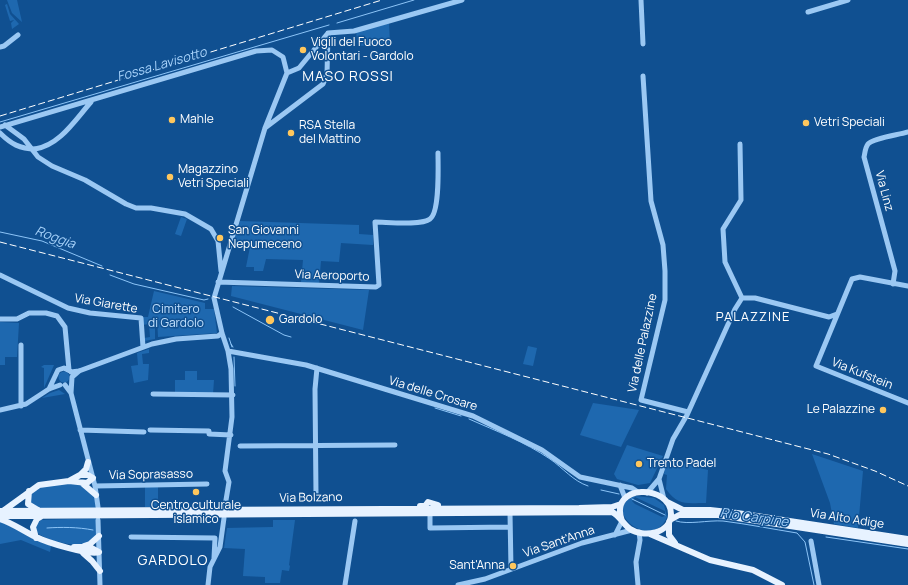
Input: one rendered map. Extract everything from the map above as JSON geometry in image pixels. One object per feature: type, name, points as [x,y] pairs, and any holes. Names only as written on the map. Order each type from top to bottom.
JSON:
[{"type":"main road","points":[[80,476],[86,469],[88,462]]},
{"type":"main road","points":[[1,513],[39,485],[69,480],[80,476],[88,475],[93,478],[82,483]]},
{"type":"main road","points":[[69,480],[82,483],[96,495]]},
{"type":"main road","points":[[29,491],[28,504],[44,514],[37,519],[32,527],[36,538]]},
{"type":"main road","points":[[677,546],[669,535],[670,511],[665,500],[658,495],[638,492],[625,498],[621,504],[620,511],[622,521],[632,530],[649,534],[677,546],[710,560],[752,570],[782,585]]},
{"type":"main road","name":"Via Alto Adige","points":[[665,500],[683,510],[730,512],[908,539]]},
{"type":"main road","name":"Via Bolzano","points":[[44,514],[391,508],[396,506],[425,506],[428,502],[432,505],[461,505],[472,508],[612,507],[621,504]]},
{"type":"main road","points":[[554,512],[562,516],[587,517]]},
{"type":"main road","name":"Via Bolzano","points":[[1,513],[612,512],[622,521]]},
{"type":"main road","name":"Via Alto Adige","points":[[670,521],[679,514],[718,515],[908,544]]},
{"type":"main road","points":[[0,519],[14,524],[36,538],[68,547],[81,548],[92,554],[99,552]]},
{"type":"main road","points":[[649,534],[663,530],[670,521]]},
{"type":"main road","points":[[81,548],[90,544],[99,536]]},
{"type":"main road","points":[[81,548],[100,571]]},
{"type":"street","points":[[287,73],[299,68],[328,33],[354,31],[462,0]]},
{"type":"street","points":[[641,0],[642,44]]},
{"type":"street","points":[[808,12],[848,0]]},
{"type":"street","points":[[265,128],[323,84],[327,74],[328,33]]},
{"type":"street","points":[[0,47],[4,46],[18,36]]},
{"type":"street","points":[[3,126],[264,49],[272,50],[280,54],[285,62],[287,73],[265,128],[214,298],[228,352],[232,395],[231,435],[225,472],[229,482],[225,506]]},
{"type":"street","name":"Via delle Palazzine","points":[[643,76],[651,201],[663,245],[665,271],[664,300],[641,400],[688,412]]},
{"type":"street","points":[[0,133],[12,144],[26,149],[43,148],[57,140],[91,101]]},
{"type":"street","points":[[3,126],[24,139],[38,157],[52,166],[85,180],[126,204],[136,208],[151,208],[185,214],[211,229],[218,241],[221,272]]},
{"type":"street","name":"Via Linz","points":[[894,284],[895,270],[864,157],[868,144],[875,140],[908,132]]},
{"type":"street","points":[[740,144],[741,200],[723,229],[725,262],[742,298]]},
{"type":"street","name":"Via Aeroporto","points":[[218,282],[376,287],[379,285],[375,222],[422,222],[430,219],[435,213],[438,153]]},
{"type":"street","name":"Via Giarette","points":[[0,275],[68,308],[104,315],[141,318],[143,348]]},
{"type":"street","points":[[742,298],[755,298],[829,317],[837,314],[852,279],[860,277],[908,286]]},
{"type":"street","points":[[647,493],[659,479],[666,455],[684,421],[735,309],[742,298]]},
{"type":"street","name":"Via Soprasasso","points":[[0,319],[17,319],[29,313],[46,313],[57,316],[64,328],[67,359],[71,375],[71,393],[95,486],[98,507]]},
{"type":"street","name":"Via Kufstein","points":[[837,314],[816,366],[908,403]]},
{"type":"street","points":[[0,410],[21,406],[32,401],[49,389],[63,385],[71,375],[79,371],[143,348],[176,339],[218,336],[222,333]]},
{"type":"street","points":[[21,345],[21,406]]},
{"type":"street","name":"Via delle Crosare","points":[[228,352],[291,362],[317,368],[473,416],[542,450],[580,477],[632,488],[638,492]]},
{"type":"street","points":[[49,389],[56,372],[61,368],[67,359]]},
{"type":"street","points":[[61,368],[71,375]]},
{"type":"street","points":[[316,495],[315,389],[317,368]]},
{"type":"street","name":"Via Soprasasso","points":[[55,377],[71,393]]},
{"type":"street","points":[[153,394],[232,395]]},
{"type":"street","points":[[80,430],[144,432]]},
{"type":"street","points":[[150,430],[209,432],[209,434],[231,435]]},
{"type":"street","points":[[240,446],[395,445]]},
{"type":"street","points":[[659,479],[665,500]]},
{"type":"street","name":"Via Soprasasso","points":[[95,486],[207,484]]},
{"type":"street","points":[[620,485],[625,498]]},
{"type":"street","points":[[430,513],[430,528],[510,527]]},
{"type":"street","name":"Via Sant'Anna","points":[[510,513],[511,569]]},
{"type":"street","points":[[208,585],[210,567],[220,546],[224,518]]},
{"type":"street","points":[[98,520],[100,585]]},
{"type":"street","points":[[345,585],[355,521]]},
{"type":"street","points":[[615,536],[622,521]]},
{"type":"street","name":"Via Sant'Anna","points":[[458,585],[485,579],[582,544],[632,530]]},
{"type":"street","points":[[638,585],[636,562],[640,540],[639,532]]},
{"type":"street","points":[[640,540],[649,534]]},
{"type":"street","points":[[131,537],[214,538],[214,558]]},
{"type":"street","points":[[811,541],[819,585]]},
{"type":"green space","points":[[7,0],[17,0],[22,22],[12,13]]},
{"type":"green space","points":[[7,4],[10,14],[19,24],[12,29],[11,23],[14,20],[10,21],[5,5]]},
{"type":"green space","points":[[389,23],[390,44],[358,46],[356,32]]},
{"type":"green space","points":[[181,217],[187,219],[181,236],[175,234]]},
{"type":"green space","points":[[240,221],[359,225],[359,234],[373,235],[373,245],[341,243],[339,262],[321,261],[319,284],[301,282],[303,260],[266,259],[263,271],[254,271],[254,267],[246,267],[251,242],[234,240]]},
{"type":"green space","points":[[232,286],[369,290],[363,330],[231,296]]},
{"type":"green space","name":"Cimitero di Gardolo","points":[[154,291],[205,303],[205,309],[214,309],[217,333],[158,337],[157,317],[155,317],[155,339],[144,341],[144,338],[150,337],[149,324],[142,325],[142,317],[148,317]]},
{"type":"green space","points":[[0,322],[19,323],[17,357],[5,357],[5,365],[0,365]]},
{"type":"green space","points":[[528,346],[537,348],[533,366],[523,364]]},
{"type":"green space","points":[[149,349],[149,353],[142,354],[143,364],[149,364],[148,380],[134,383],[131,366],[138,365],[137,353]]},
{"type":"green space","points":[[44,365],[54,365],[44,388],[44,368],[41,367]]},
{"type":"green space","points":[[185,371],[197,371],[197,380],[214,380],[213,394],[175,394],[175,380],[185,380]]},
{"type":"green space","points":[[62,372],[66,372],[68,373],[68,381],[62,382],[59,379],[59,375]]},
{"type":"green space","points":[[59,390],[65,394],[42,398],[50,393]]},
{"type":"green space","points":[[593,403],[639,410],[621,447],[580,435]]},
{"type":"green space","name":"Trento Padel","points":[[627,445],[663,456],[650,483],[638,485],[617,479],[614,474]]},
{"type":"green space","points":[[812,454],[863,471],[858,528],[834,524],[830,503]]},
{"type":"green space","points":[[667,459],[708,470],[706,503],[679,501],[670,494],[666,489],[667,475],[664,474]]},
{"type":"green space","points":[[53,484],[82,484],[94,495],[96,508],[42,509],[31,503],[30,497],[39,488]]},
{"type":"green space","points":[[145,487],[158,487],[158,507],[145,507]]},
{"type":"green space","points":[[635,496],[654,498],[664,505],[667,517],[660,527],[651,531],[641,530],[632,525],[625,518],[623,510],[625,502]],"holes":[[[635,497],[665,511],[665,516],[662,517],[635,504],[632,501]]]},
{"type":"green space","points":[[96,518],[97,535],[90,542],[81,545],[58,542],[41,535],[36,531],[36,526],[41,520]]},
{"type":"green space","points":[[273,520],[295,520],[289,571],[282,570],[280,583],[265,583],[265,577],[243,576],[245,549],[224,548],[227,528],[273,527]]},
{"type":"green space","points":[[0,521],[51,546],[50,552],[21,540],[0,544]]},
{"type":"waterway","name":"Fossa Lavisotto","points":[[337,23],[414,0]]},
{"type":"waterway","name":"Fossa Lavisotto","points":[[0,122],[329,25]]},
{"type":"waterway","name":"Roggia","points":[[0,232],[42,241],[102,266]]},
{"type":"waterway","name":"Roggia","points":[[110,275],[134,284],[204,300],[208,299]]},
{"type":"waterway","points":[[233,307],[284,335],[291,337]]},
{"type":"waterway","name":"Roggia","points":[[229,338],[232,347]]},
{"type":"waterway","name":"Roggia","points":[[234,357],[235,386]]},
{"type":"waterway","name":"Rio Carpine","points":[[435,408],[461,416]]},
{"type":"waterway","name":"Rio Carpine","points":[[469,419],[531,447],[550,459],[573,478],[588,486]]},
{"type":"waterway","name":"Rio Carpine","points":[[601,490],[619,494]]},
{"type":"waterway","name":"Rio Carpine","points":[[632,499],[665,515]]},
{"type":"waterway","name":"Rio Carpine","points":[[676,521],[686,523],[723,521],[797,533],[805,542],[814,585]]},
{"type":"waterway","points":[[47,528],[81,528],[93,530]]},
{"type":"waterway","points":[[826,537],[908,549]]},
{"type":"railway","points":[[0,116],[382,0]]},
{"type":"railway","points":[[0,242],[828,454],[875,471],[908,486]]},
{"type":"place","name":"Vigili del Fuoco Volontari - Gardolo","points":[[303,50]]},
{"type":"place","name":"Mahle","points":[[172,120]]},
{"type":"place","name":"Vetri Speciali","points":[[806,123]]},
{"type":"place","name":"RSA Stella del Mattino","points":[[291,133]]},
{"type":"place","name":"Magazzino Vetri Speciali","points":[[170,177]]},
{"type":"place","name":"San Giovanni Nepumeceno","points":[[220,238]]},
{"type":"place","name":"Gardolo","points":[[270,320]]},
{"type":"place","name":"Le Palazzine","points":[[883,410]]},
{"type":"place","name":"Trento Padel","points":[[639,464]]},
{"type":"place","name":"Centro culturale islamico","points":[[196,492]]},
{"type":"place","name":"Sant'Anna","points":[[513,566]]},
{"type":"district","name":"MASO ROSSI","points":[[348,77]]},
{"type":"district","name":"PALAZZINE","points":[[753,317]]},
{"type":"district","name":"GARDOLO","points":[[173,561]]}]
